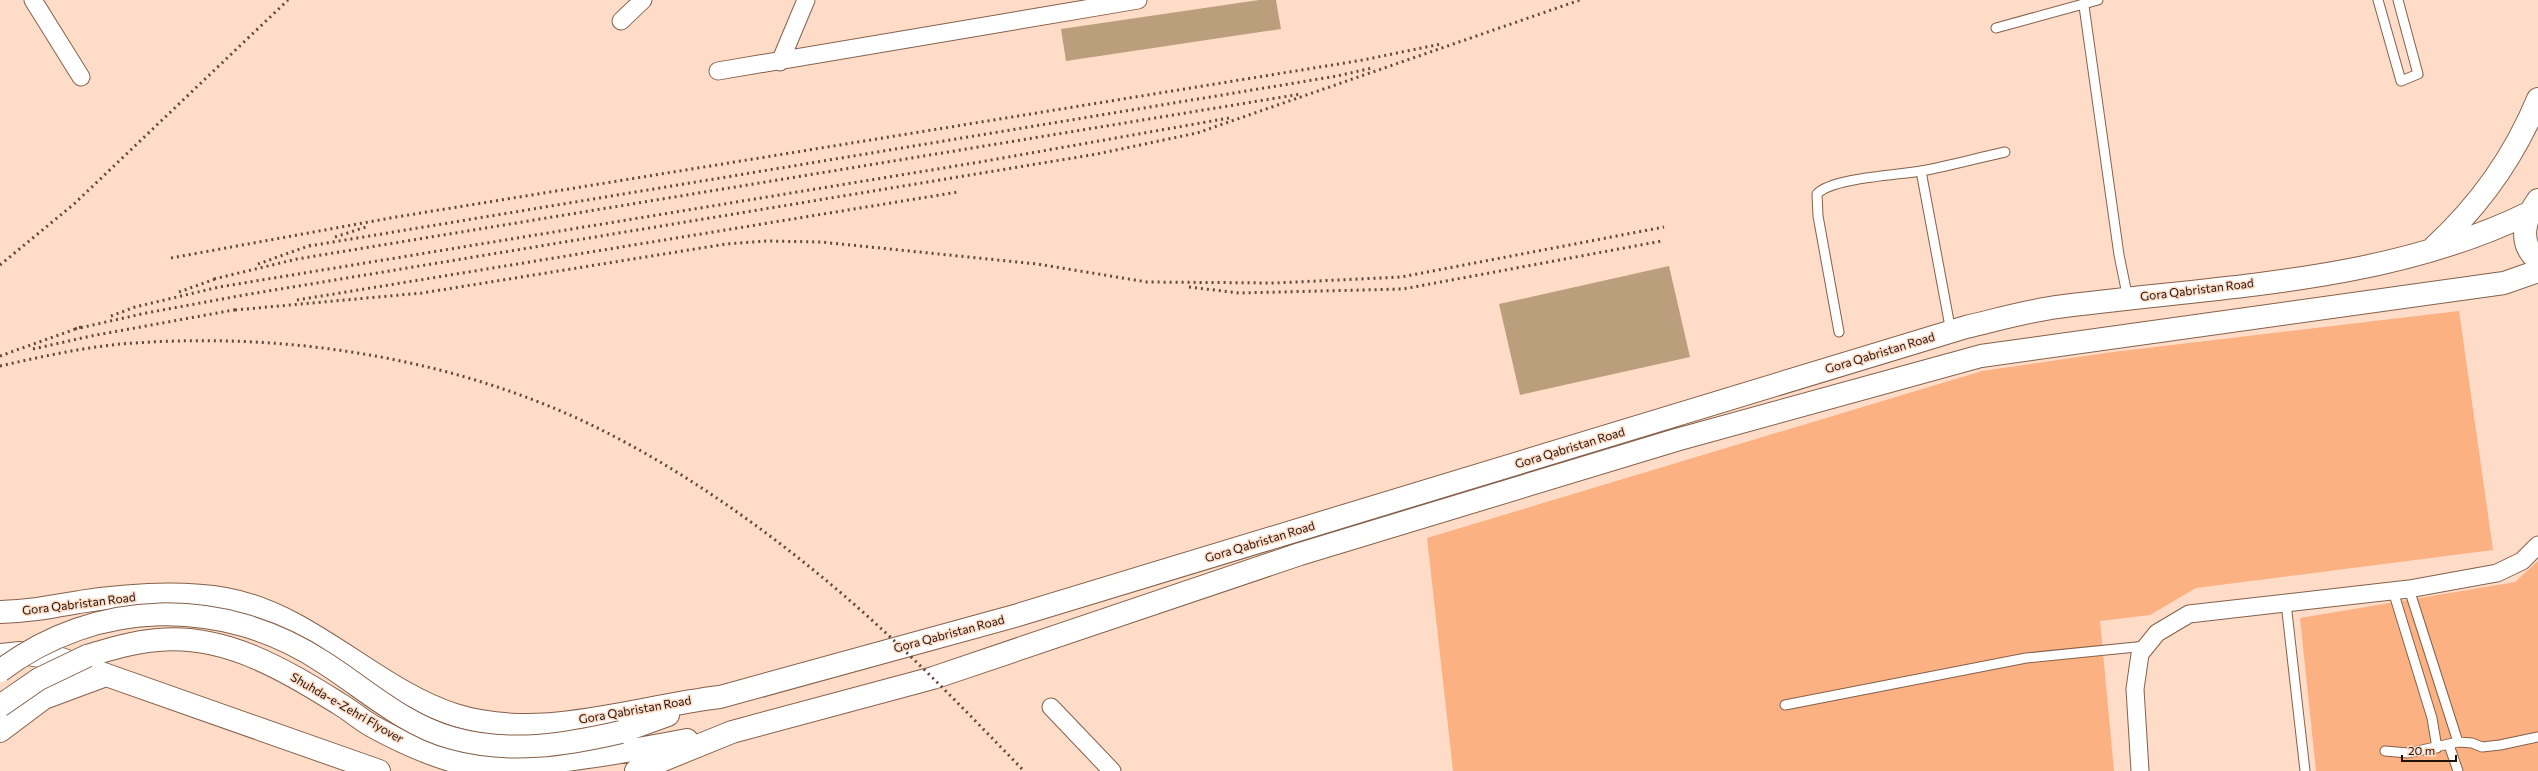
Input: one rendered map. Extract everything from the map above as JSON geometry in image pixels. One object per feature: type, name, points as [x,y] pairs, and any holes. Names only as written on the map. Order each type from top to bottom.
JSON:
[{"type":"main road","points":[[2432,249],[2470,211],[2499,173],[2517,144],[2538,99]]},
{"type":"main road","name":"Gora Qabristan Road","points":[[0,612],[36,611],[79,602],[124,597],[183,595],[227,599],[265,612],[296,626],[327,642],[405,692],[452,714],[481,722],[512,726],[598,718],[675,702],[720,697],[1018,615],[1951,332],[2055,307],[2320,274],[2398,260],[2450,245],[2533,206]]},
{"type":"main road","points":[[2533,206],[2525,232],[2528,246],[2538,260]]},
{"type":"main road","name":"Gora Qabristan Road","points":[[633,761],[732,732],[933,678],[1300,554],[1676,440],[1981,356],[2504,283],[2538,271]]},
{"type":"main road","name":"Shuhda-e-Zehri Flyover","points":[[0,671],[43,644],[102,621],[135,615],[212,616],[252,627],[285,640],[322,661],[383,704],[450,738],[497,747],[526,747],[578,742],[621,732],[720,697]]},
{"type":"main road","name":"Shuhda-e-Zehri Flyover","points":[[0,706],[39,679],[86,656],[124,644],[159,640],[186,640],[214,644],[262,659],[339,703],[372,726],[412,746],[458,762],[502,768],[535,769],[568,765],[633,761]]},
{"type":"main road","points":[[0,655],[20,653],[61,659],[379,771]]},
{"type":"main road","points":[[0,731],[44,698],[106,675]]},
{"type":"street","points":[[33,0],[81,77]]},
{"type":"street","points":[[621,21],[643,0]]},
{"type":"street","points":[[780,62],[806,0]]},
{"type":"street","points":[[718,71],[780,62],[1138,0]]},
{"type":"street","points":[[2140,771],[2135,689],[2140,654],[2157,633],[2189,614],[2401,590],[2497,573],[2522,560],[2538,545]]},
{"type":"street","points":[[1051,707],[1112,771]]},
{"type":"lane","points":[[1996,28],[2084,6],[2098,0]]},
{"type":"lane","points":[[2378,0],[2401,81],[2418,74],[2398,0]]},
{"type":"lane","points":[[2084,6],[2119,255],[2128,299]]},
{"type":"lane","points":[[1839,332],[1818,216],[1817,194],[1821,189],[1843,182],[1921,171],[2005,152]]},
{"type":"lane","points":[[1921,171],[1951,332]]},
{"type":"lane","points":[[2401,590],[2453,743],[2458,771]]},
{"type":"lane","points":[[2401,590],[2432,718],[2437,748]]},
{"type":"lane","points":[[2286,603],[2305,771]]},
{"type":"lane","points":[[1785,705],[2026,658],[2147,646]]},
{"type":"lane","points":[[2385,751],[2408,753],[2437,748],[2453,743],[2472,743],[2482,747],[2538,737]]},
{"type":"shaded area","points":[[2459,311],[2493,550],[2196,588],[2150,615],[2100,621],[2114,771],[1453,771],[1427,538],[1982,371],[2113,352]]},
{"type":"shaded area","points":[[2538,561],[2538,771],[2316,771],[2300,618],[2515,582]]},
{"type":"building","points":[[1259,0],[1276,0],[1281,29],[1066,61],[1061,29]]},
{"type":"building","points":[[1669,266],[1690,357],[1520,395],[1499,304]]},
{"type":"railway","points":[[0,265],[74,204],[288,0]]},
{"type":"railway","points":[[75,329],[146,313],[244,295],[1097,154],[1197,133],[1580,0]]},
{"type":"railway","points":[[171,258],[396,217],[1363,60],[1441,44]]},
{"type":"railway","points":[[309,246],[1337,76],[1372,68]]},
{"type":"railway","points":[[214,279],[297,259],[1301,94]]},
{"type":"railway","points":[[111,316],[135,307],[219,287],[980,162],[1229,118]]},
{"type":"railway","points":[[297,300],[958,192]]},
{"type":"railway","points":[[335,237],[366,227]]},
{"type":"railway","points":[[235,310],[422,293],[726,244],[766,241],[821,242],[1037,264],[1147,282],[1275,283],[1401,277],[1664,227]]},
{"type":"railway","points":[[1189,287],[1239,293],[1403,289],[1662,241]]},
{"type":"railway","points":[[258,264],[314,244]]},
{"type":"railway","points":[[179,292],[218,278]]},
{"type":"railway","points":[[33,349],[91,336],[239,309]]},
{"type":"railway","points":[[0,356],[81,327]]},
{"type":"railway","points":[[0,366],[75,350],[121,344],[176,341],[231,341],[287,344],[397,360],[451,373],[504,389],[556,409],[627,443],[661,463],[728,506],[792,553],[875,623],[951,696],[1024,771]]}]
